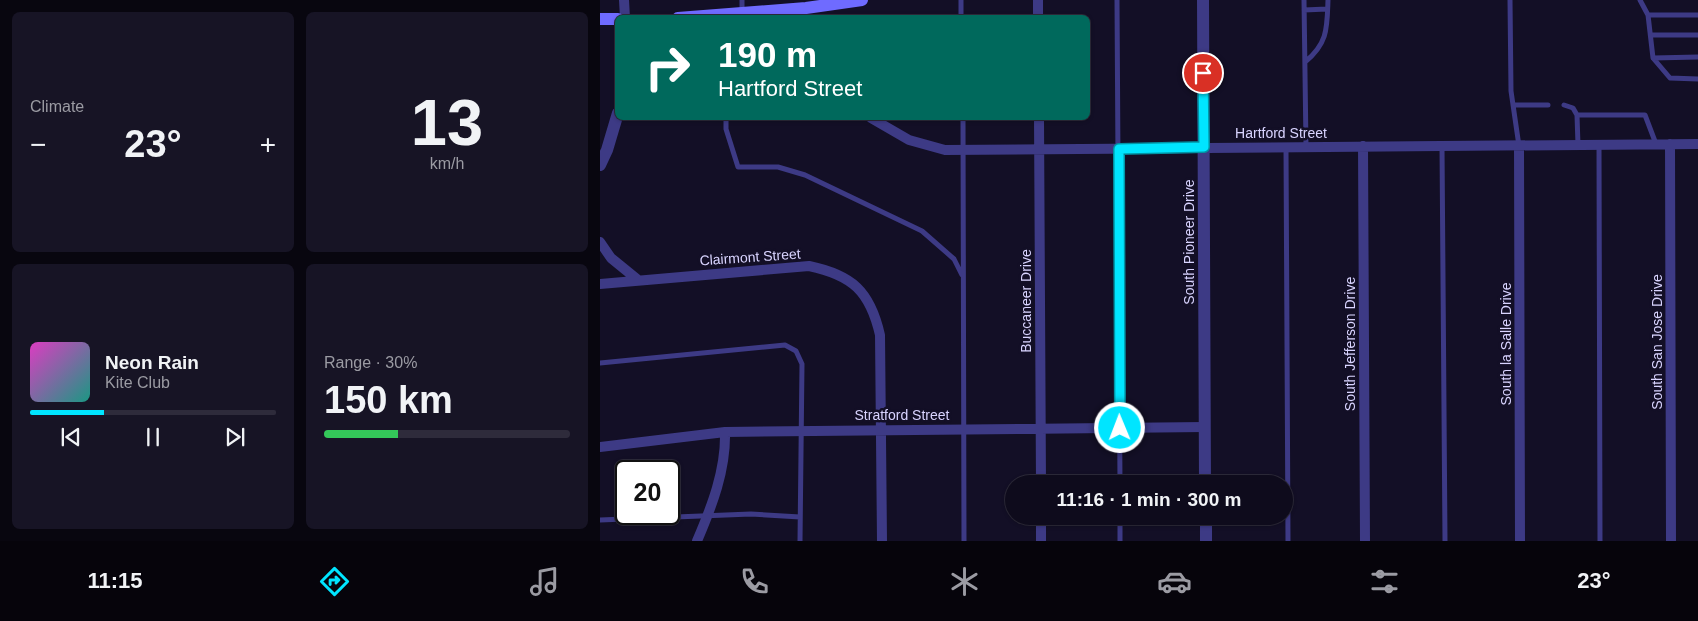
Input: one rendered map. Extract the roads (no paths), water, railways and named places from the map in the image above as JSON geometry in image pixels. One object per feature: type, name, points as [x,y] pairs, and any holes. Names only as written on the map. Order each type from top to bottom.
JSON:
[{"type":"main road","points":[[734,15],[806,13],[831,2],[862,0]]},
{"type":"main road","points":[[600,19],[615,19]]},
{"type":"street","points":[[624,0],[625,15]]},
{"type":"street","points":[[1038,0],[1038,15]]},
{"type":"street","name":"South Pioneer Drive","points":[[1203,0],[1205,475]]},
{"type":"street","points":[[600,165],[607,150],[616,120]]},
{"type":"street","name":"Hartford Street","points":[[874,120],[895,133],[929,146],[964,150],[1698,144]]},
{"type":"street","name":"Buccaneer Drive","points":[[1039,120],[1041,475]]},
{"type":"street","name":"South San Jose Drive","points":[[1670,144],[1671,541]]},
{"type":"street","name":"South Jefferson Drive","points":[[1363,146],[1364,541]]},
{"type":"street","name":"South la Salle Drive","points":[[1519,146],[1520,541]]},
{"type":"street","points":[[600,242],[611,258],[638,280]]},
{"type":"street","name":"Clairmont Street","points":[[600,284],[809,266],[833,271],[858,289],[868,301],[876,318],[880,335],[882,541]]},
{"type":"street","name":"Stratford Street","points":[[600,446],[725,432],[1205,427]]},
{"type":"street","points":[[697,541],[708,516],[726,451],[725,432]]},
{"type":"street","points":[[1041,525],[1041,541]]},
{"type":"street","points":[[1206,525],[1206,541]]},
{"type":"lane","points":[[742,0],[742,14]]},
{"type":"lane","points":[[961,0],[961,15]]},
{"type":"lane","points":[[1116,0],[1119,149],[1120,475]]},
{"type":"lane","points":[[1304,0],[1306,146]]},
{"type":"lane","points":[[1304,62],[1318,51],[1327,28],[1328,0]]},
{"type":"lane","points":[[1510,0],[1511,91],[1519,146]]},
{"type":"lane","points":[[1640,0],[1648,15],[1654,58],[1670,78],[1698,79]]},
{"type":"lane","points":[[1304,10],[1328,9]]},
{"type":"lane","points":[[1648,15],[1698,14]]},
{"type":"lane","points":[[1651,35],[1698,35]]},
{"type":"lane","points":[[1654,58],[1698,57]]},
{"type":"lane","points":[[1513,105],[1548,105]]},
{"type":"lane","points":[[1564,105],[1573,108],[1577,115],[1578,145]]},
{"type":"lane","points":[[1577,115],[1645,115],[1656,144]]},
{"type":"lane","points":[[726,120],[726,129],[738,167],[778,167],[805,175],[922,232],[954,259],[963,276]]},
{"type":"lane","points":[[963,120],[964,541]]},
{"type":"lane","points":[[1599,145],[1600,541]]},
{"type":"lane","points":[[1442,146],[1445,541]]},
{"type":"lane","points":[[1286,147],[1288,541]]},
{"type":"lane","points":[[600,363],[784,345],[796,351],[802,364],[800,541]]},
{"type":"lane","points":[[600,520],[751,514],[800,517]]},
{"type":"lane","points":[[1120,525],[1120,541]]}]
